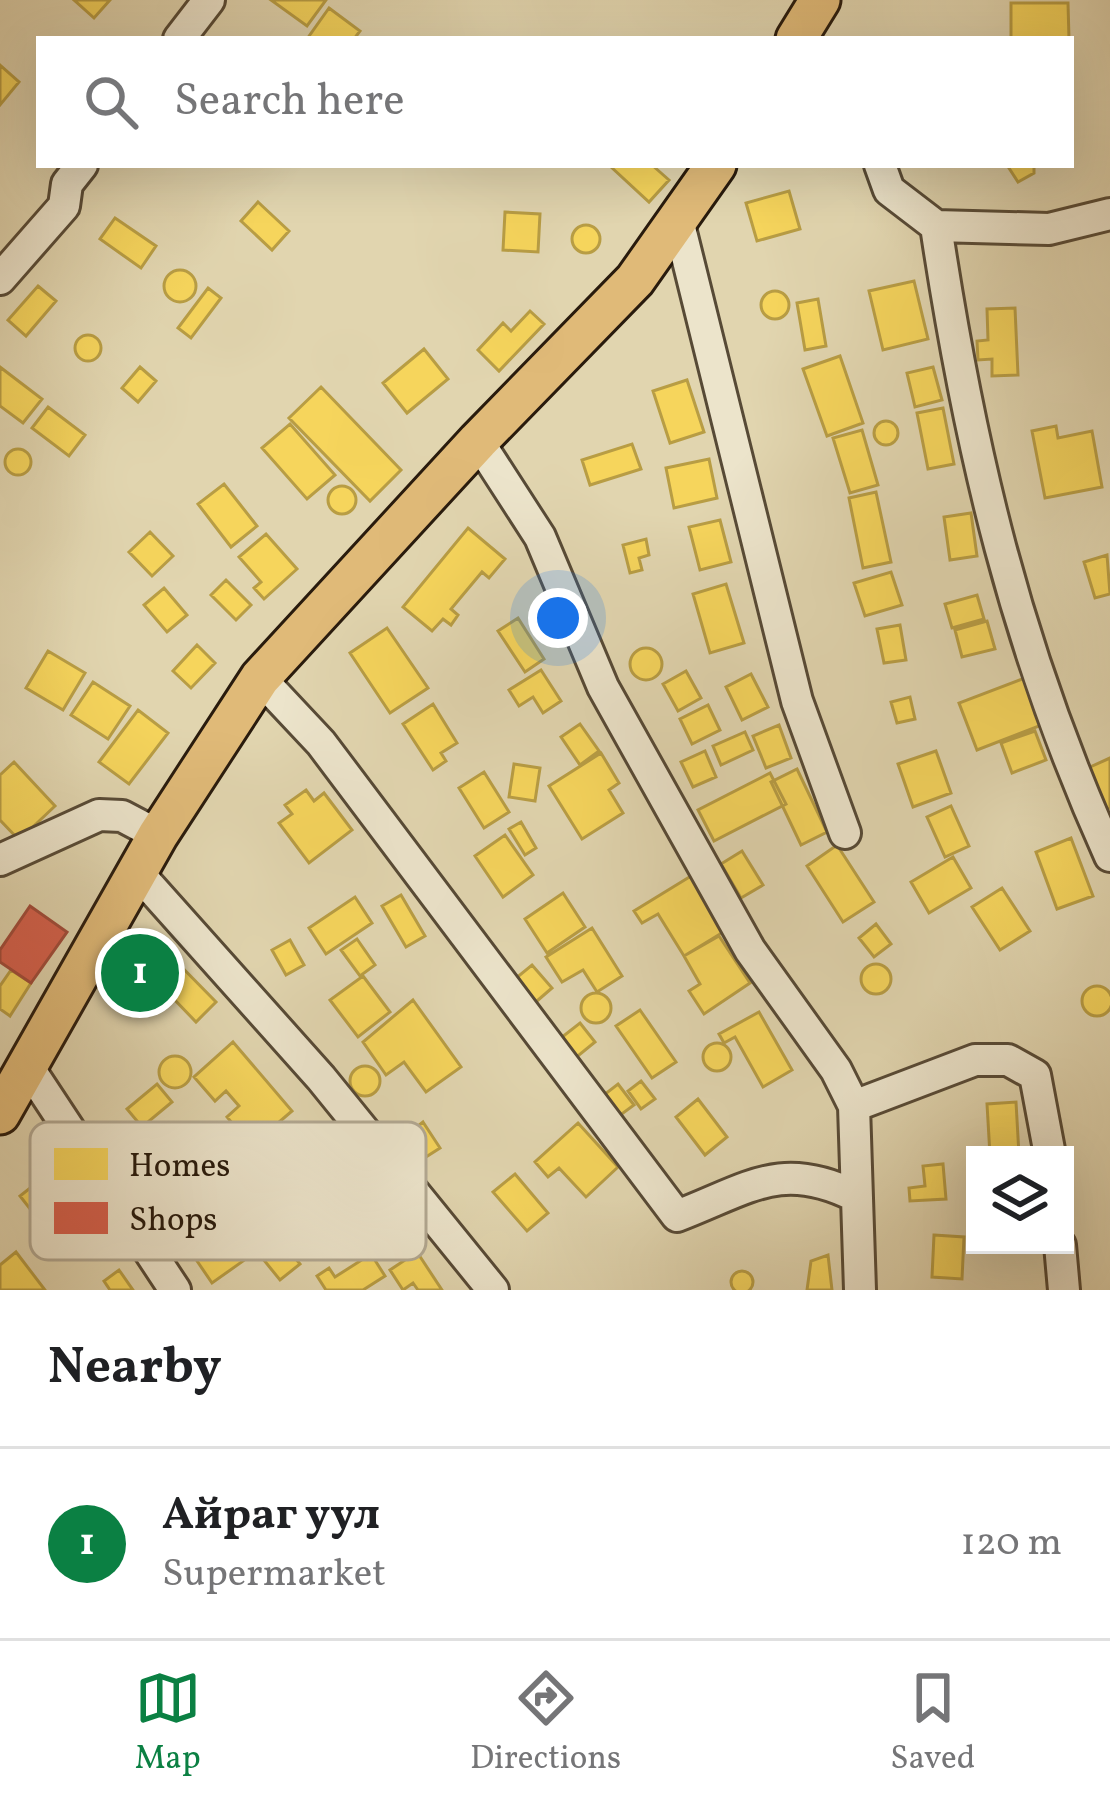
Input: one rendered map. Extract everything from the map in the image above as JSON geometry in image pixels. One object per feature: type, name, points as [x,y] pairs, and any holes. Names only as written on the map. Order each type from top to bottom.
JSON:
[{"type":"main road","points":[[0,1114],[158,835],[260,678],[478,441],[635,280],[679,224],[714,168]]},
{"type":"street","points":[[181,36],[209,0]]},
{"type":"street","points":[[0,279],[64,206],[67,184],[80,168]]},
{"type":"street","points":[[881,168],[889,190],[936,226],[1048,229],[1110,214]]},
{"type":"street","points":[[679,224],[797,701],[845,833]]},
{"type":"street","points":[[936,226],[994,541],[1065,756],[1110,856]]},
{"type":"street","points":[[478,441],[540,537],[603,687],[739,930],[836,1070],[854,1106],[860,1290]]},
{"type":"street","points":[[260,678],[321,743],[677,1216],[787,1174],[823,1180],[855,1196]]},
{"type":"street","points":[[0,860],[99,815],[122,816],[158,835]]},
{"type":"street","points":[[137,872],[357,1122]]},
{"type":"street","points":[[854,1106],[975,1060],[1008,1060],[1035,1075],[1048,1146]]},
{"type":"street","points":[[26,1064],[64,1122]]},
{"type":"street","points":[[426,1207],[494,1290]]},
{"type":"street","points":[[1061,1254],[1064,1290]]},
{"type":"street","points":[[155,1260],[175,1290]]},
{"type":"building: Homes","points":[[74,0],[110,0],[94,18]]},
{"type":"building: Homes","points":[[271,0],[326,0],[307,26]]},
{"type":"building: Homes","points":[[1011,3],[1068,3],[1069,36],[1011,36]]},
{"type":"building: Homes","points":[[329,8],[360,31],[356,36],[309,36]]},
{"type":"building: Homes","points":[[0,65],[19,82],[0,105]]},
{"type":"building: Homes","points":[[612,168],[655,168],[669,180],[649,202]]},
{"type":"building: Homes","points":[[1009,168],[1034,168],[1034,173],[1018,182]]},
{"type":"building: Homes","points":[[789,191],[800,229],[757,241],[746,203]]},
{"type":"building: Homes","points":[[258,202],[289,231],[272,250],[241,221]]},
{"type":"building: Homes","points":[[505,212],[540,214],[538,252],[503,250]]},
{"type":"building: Homes","points":[[115,218],[156,246],[141,268],[100,239]]},
{"type":"building: Homes","points":[[586,225],[596,229],[600,239],[596,249],[586,253],[576,249],[572,239],[576,229]]},
{"type":"building: Homes","points":[[180,270],[191,275],[196,286],[191,297],[180,302],[169,297],[164,286],[169,275]]},
{"type":"building: Homes","points":[[914,281],[928,339],[883,350],[869,291]]},
{"type":"building: Homes","points":[[38,286],[56,301],[26,336],[8,320]]},
{"type":"building: Homes","points":[[208,288],[221,298],[191,338],[178,328]]},
{"type":"building: Homes","points":[[775,291],[785,295],[789,305],[785,315],[775,319],[765,315],[761,305],[765,295]]},
{"type":"building: Homes","points":[[818,299],[826,346],[805,350],[797,303]]},
{"type":"building: Homes","points":[[1015,308],[1018,375],[992,376],[992,359],[978,360],[977,341],[988,340],[987,309]]},
{"type":"building: Homes","points":[[530,311],[544,324],[499,371],[478,350],[503,323],[511,331]]},
{"type":"building: Homes","points":[[88,335],[101,348],[88,361],[75,348]]},
{"type":"building: Homes","points":[[424,349],[448,379],[407,413],[383,383]]},
{"type":"building: Homes","points":[[840,356],[863,423],[827,436],[803,369]]},
{"type":"building: Homes","points":[[0,367],[42,399],[23,423],[0,406]]},
{"type":"building: Homes","points":[[140,367],[156,381],[138,402],[122,388]]},
{"type":"building: Homes","points":[[933,367],[942,400],[915,407],[907,373]]},
{"type":"building: Homes","points":[[687,380],[704,432],[670,443],[653,391]]},
{"type":"building: Homes","points":[[321,387],[401,470],[370,501],[289,418]]},
{"type":"building: Homes","points":[[48,407],[85,435],[69,456],[32,428]]},
{"type":"building: Homes","points":[[943,408],[954,464],[928,469],[917,413]]},
{"type":"building: Homes","points":[[886,421],[895,424],[895,442],[886,445],[877,442],[874,433],[877,424]]},
{"type":"building: Homes","points":[[290,424],[335,475],[307,499],[262,448]]},
{"type":"building: Homes","points":[[1056,426],[1058,438],[1092,431],[1102,487],[1045,498],[1032,431]]},
{"type":"building: Homes","points":[[862,430],[878,485],[850,493],[833,438]]},
{"type":"building: Homes","points":[[632,444],[641,469],[590,485],[582,460]]},
{"type":"building: Homes","points":[[18,449],[31,462],[18,475],[5,462]]},
{"type":"building: Homes","points":[[709,459],[717,498],[674,508],[666,468]]},
{"type":"building: Homes","points":[[224,484],[257,526],[231,547],[198,504]]},
{"type":"building: Homes","points":[[342,486],[352,490],[356,500],[352,510],[342,514],[332,510],[328,500],[332,490]]},
{"type":"building: Homes","points":[[876,492],[891,562],[863,568],[849,498]]},
{"type":"building: Homes","points":[[971,513],[977,556],[950,560],[944,517]]},
{"type":"building: Homes","points":[[720,520],[731,562],[700,570],[689,527]]},
{"type":"building: Homes","points":[[468,528],[505,559],[489,578],[482,572],[451,609],[458,615],[451,625],[443,619],[432,631],[403,607]]},
{"type":"building: Homes","points":[[150,532],[173,556],[152,576],[129,552]]},
{"type":"building: Homes","points":[[266,534],[297,569],[264,599],[254,588],[261,582],[239,557]]},
{"type":"building: Homes","points":[[646,539],[649,555],[639,558],[642,570],[630,573],[623,545]]},
{"type":"building: Homes","points":[[1107,555],[1110,594],[1095,598],[1084,562]]},
{"type":"building: Homes","points":[[891,572],[902,605],[865,616],[854,583]]},
{"type":"building: Homes","points":[[226,580],[251,605],[236,620],[211,595]]},
{"type":"building: Homes","points":[[726,584],[744,643],[710,653],[693,594]]},
{"type":"building: Homes","points":[[164,588],[187,615],[167,632],[144,605]]},
{"type":"building: Homes","points":[[977,595],[984,619],[952,628],[945,604]]},
{"type":"building: Homes","points":[[518,618],[544,659],[525,672],[498,631]]},
{"type":"building: Homes","points":[[987,621],[995,649],[962,657],[955,630]]},
{"type":"building: Homes","points":[[900,625],[906,660],[884,663],[877,629]]},
{"type":"building: Homes","points":[[387,628],[428,688],[390,713],[350,653]]},
{"type":"building: Homes","points":[[197,645],[215,663],[191,688],[173,671]]},
{"type":"building: Homes","points":[[646,648],[658,652],[662,664],[658,676],[646,680],[634,676],[630,664],[634,652]]},
{"type":"building: Homes","points":[[48,651],[85,673],[63,710],[26,688]]},
{"type":"building: Homes","points":[[541,670],[561,701],[543,713],[533,697],[519,706],[509,690]]},
{"type":"building: Homes","points":[[686,671],[701,698],[678,711],[663,684]]},
{"type":"building: Homes","points":[[751,674],[768,707],[742,720],[726,687]]},
{"type":"building: Homes","points":[[1030,676],[1047,723],[977,750],[959,703]]},
{"type":"building: Homes","points":[[93,682],[130,706],[108,739],[71,715]]},
{"type":"building: Homes","points":[[910,697],[915,719],[897,723],[891,702]]},
{"type":"building: Homes","points":[[433,704],[457,743],[441,753],[446,761],[433,770],[403,724]]},
{"type":"building: Homes","points":[[708,705],[720,730],[692,744],[680,719]]},
{"type":"building: Homes","points":[[138,710],[168,733],[129,784],[99,762]]},
{"type":"building: Homes","points":[[580,724],[599,751],[580,765],[561,737]]},
{"type":"building: Homes","points":[[779,725],[791,758],[766,768],[753,736]]},
{"type":"building: Homes","points":[[1035,731],[1046,760],[1012,773],[1001,743]]},
{"type":"building: Homes","points":[[745,732],[753,750],[721,765],[713,746]]},
{"type":"building: Homes","points":[[705,751],[716,777],[693,787],[681,762]]},
{"type":"building: Homes","points":[[936,751],[951,793],[913,807],[898,764]]},
{"type":"building: Homes","points":[[601,753],[619,783],[609,790],[623,813],[582,839],[549,786]]},
{"type":"building: Homes","points":[[1110,758],[1110,808],[1107,809],[1088,768]]},
{"type":"building: Homes","points":[[14,762],[55,806],[19,840],[0,820],[0,775]]},
{"type":"building: Homes","points":[[514,764],[540,768],[535,801],[509,797]]},
{"type":"building: Homes","points":[[797,769],[827,832],[801,845],[771,782]]},
{"type":"building: Homes","points":[[484,772],[509,812],[484,828],[459,788]]},
{"type":"building: Homes","points":[[770,773],[786,804],[714,841],[698,810]]},
{"type":"building: Homes","points":[[306,790],[314,801],[324,793],[352,830],[309,863],[279,823],[292,814],[285,805]]},
{"type":"building: Homes","points":[[951,806],[969,846],[945,857],[927,817]]},
{"type":"building: Homes","points":[[521,822],[536,848],[525,855],[509,829]]},
{"type":"building: Homes","points":[[505,835],[533,875],[503,897],[475,856]]},
{"type":"building: Homes","points":[[1071,838],[1093,896],[1057,909],[1036,852]]},
{"type":"building: Homes","points":[[837,845],[874,902],[843,922],[807,866]]},
{"type":"building: Homes","points":[[742,851],[763,885],[741,898],[721,864]]},
{"type":"building: Homes","points":[[953,857],[971,888],[929,913],[911,882]]},
{"type":"building: Homes","points":[[691,876],[725,931],[684,956],[658,914],[642,923],[634,911]]},
{"type":"building: Homes","points":[[1002,888],[1030,931],[1000,950],[972,907]]},
{"type":"building: Homes","points":[[563,893],[585,927],[547,953],[525,919]]},
{"type":"building: Homes","points":[[401,895],[425,936],[406,947],[382,906]]},
{"type":"building: Homes","points":[[355,897],[372,923],[326,954],[309,928]]},
{"type":"building: Homes","points":[[876,924],[891,944],[874,957],[859,938]]},
{"type":"building: Homes","points":[[592,928],[622,976],[597,992],[583,970],[562,982],[546,957]]},
{"type":"building: Homes","points":[[719,936],[750,983],[704,1014],[689,991],[700,984],[684,956]]},
{"type":"building: Homes","points":[[357,939],[375,965],[360,976],[341,950]]},
{"type":"building: Homes","points":[[290,940],[304,965],[286,975],[272,950]]},
{"type":"building: Homes","points":[[165,950],[216,1002],[196,1022],[145,969]]},
{"type":"building: Homes","points":[[876,964],[887,968],[891,979],[887,990],[876,994],[865,990],[861,979],[865,968]]},
{"type":"building: Homes","points":[[532,965],[552,988],[530,1007],[510,983]]},
{"type":"building: Homes","points":[[11,970],[31,983],[10,1016],[0,1009],[0,986]]},
{"type":"building: Homes","points":[[363,976],[390,1012],[358,1037],[330,1000]]},
{"type":"building: Homes","points":[[1091,987],[1107,991],[1111,1007],[1103,1015],[1091,1015],[1083,1007],[1083,995]]},
{"type":"building: Homes","points":[[596,993],[607,997],[611,1008],[607,1019],[596,1023],[585,1019],[581,1008],[585,997]]},
{"type":"building: Homes","points":[[413,1000],[461,1067],[426,1092],[404,1062],[386,1075],[363,1042]]},
{"type":"building: Homes","points":[[640,1010],[676,1062],[652,1078],[616,1026]]},
{"type":"building: Homes","points":[[759,1012],[792,1070],[763,1087],[735,1037],[724,1043],[719,1034]]},
{"type":"building: Homes","points":[[580,1023],[595,1042],[573,1060],[557,1041]]},
{"type":"building: Homes","points":[[233,1042],[292,1111],[279,1122],[231,1122],[227,1117],[239,1106],[226,1091],[215,1101],[194,1077]]},
{"type":"building: Homes","points":[[717,1043],[727,1047],[731,1057],[727,1067],[717,1071],[707,1067],[703,1057],[707,1047]]},
{"type":"building: Homes","points":[[175,1056],[186,1061],[191,1072],[186,1083],[175,1088],[164,1083],[159,1072],[164,1061]]},
{"type":"building: Homes","points":[[365,1066],[376,1070],[380,1081],[376,1092],[365,1096],[354,1092],[350,1081],[354,1070]]},
{"type":"building: Homes","points":[[641,1081],[655,1099],[641,1109],[628,1091]]},
{"type":"building: Homes","points":[[157,1084],[172,1102],[148,1122],[138,1122],[127,1109]]},
{"type":"building: Homes","points":[[618,1084],[634,1105],[615,1119],[600,1098]]},
{"type":"building: Homes","points":[[698,1099],[727,1137],[705,1155],[676,1117]]},
{"type":"building: Homes","points":[[1016,1102],[1018,1146],[989,1146],[987,1104]]},
{"type":"building: Homes","points":[[578,1123],[618,1167],[586,1197],[559,1168],[548,1177],[535,1162]]},
{"type":"building: Homes","points":[[426,1127],[440,1148],[426,1157]]},
{"type":"building: Homes","points":[[943,1164],[946,1199],[910,1201],[909,1188],[925,1186],[923,1166]]},
{"type":"building: Homes","points":[[515,1174],[548,1213],[527,1231],[493,1192]]},
{"type":"building: Homes","points":[[30,1188],[30,1209],[20,1196]]},
{"type":"building: Homes","points":[[934,1235],[964,1237],[962,1279],[932,1277]]},
{"type":"building: Homes","points":[[16,1252],[45,1290],[0,1290],[0,1265]]},
{"type":"building: Homes","points":[[828,1255],[832,1290],[807,1290],[811,1261]]},
{"type":"building: Homes","points":[[196,1260],[244,1260],[212,1283]]},
{"type":"building: Homes","points":[[264,1260],[297,1260],[300,1264],[280,1280]]},
{"type":"building: Homes","points":[[362,1260],[375,1260],[385,1276],[363,1290],[326,1290],[317,1276],[329,1268],[335,1277]]},
{"type":"building: Homes","points":[[405,1260],[422,1260],[442,1290],[418,1290],[413,1283],[403,1290],[390,1270]]},
{"type":"building: Homes","points":[[119,1270],[133,1290],[110,1290],[104,1281]]},
{"type":"building: Homes","points":[[734,1274],[750,1274],[750,1290],[734,1290]]},
{"type":"building: Shops","points":[[30,906],[67,932],[31,983],[0,962],[0,950]]},
{"type":"place","name":"Айраг уул","points":[[140,973]]}]
